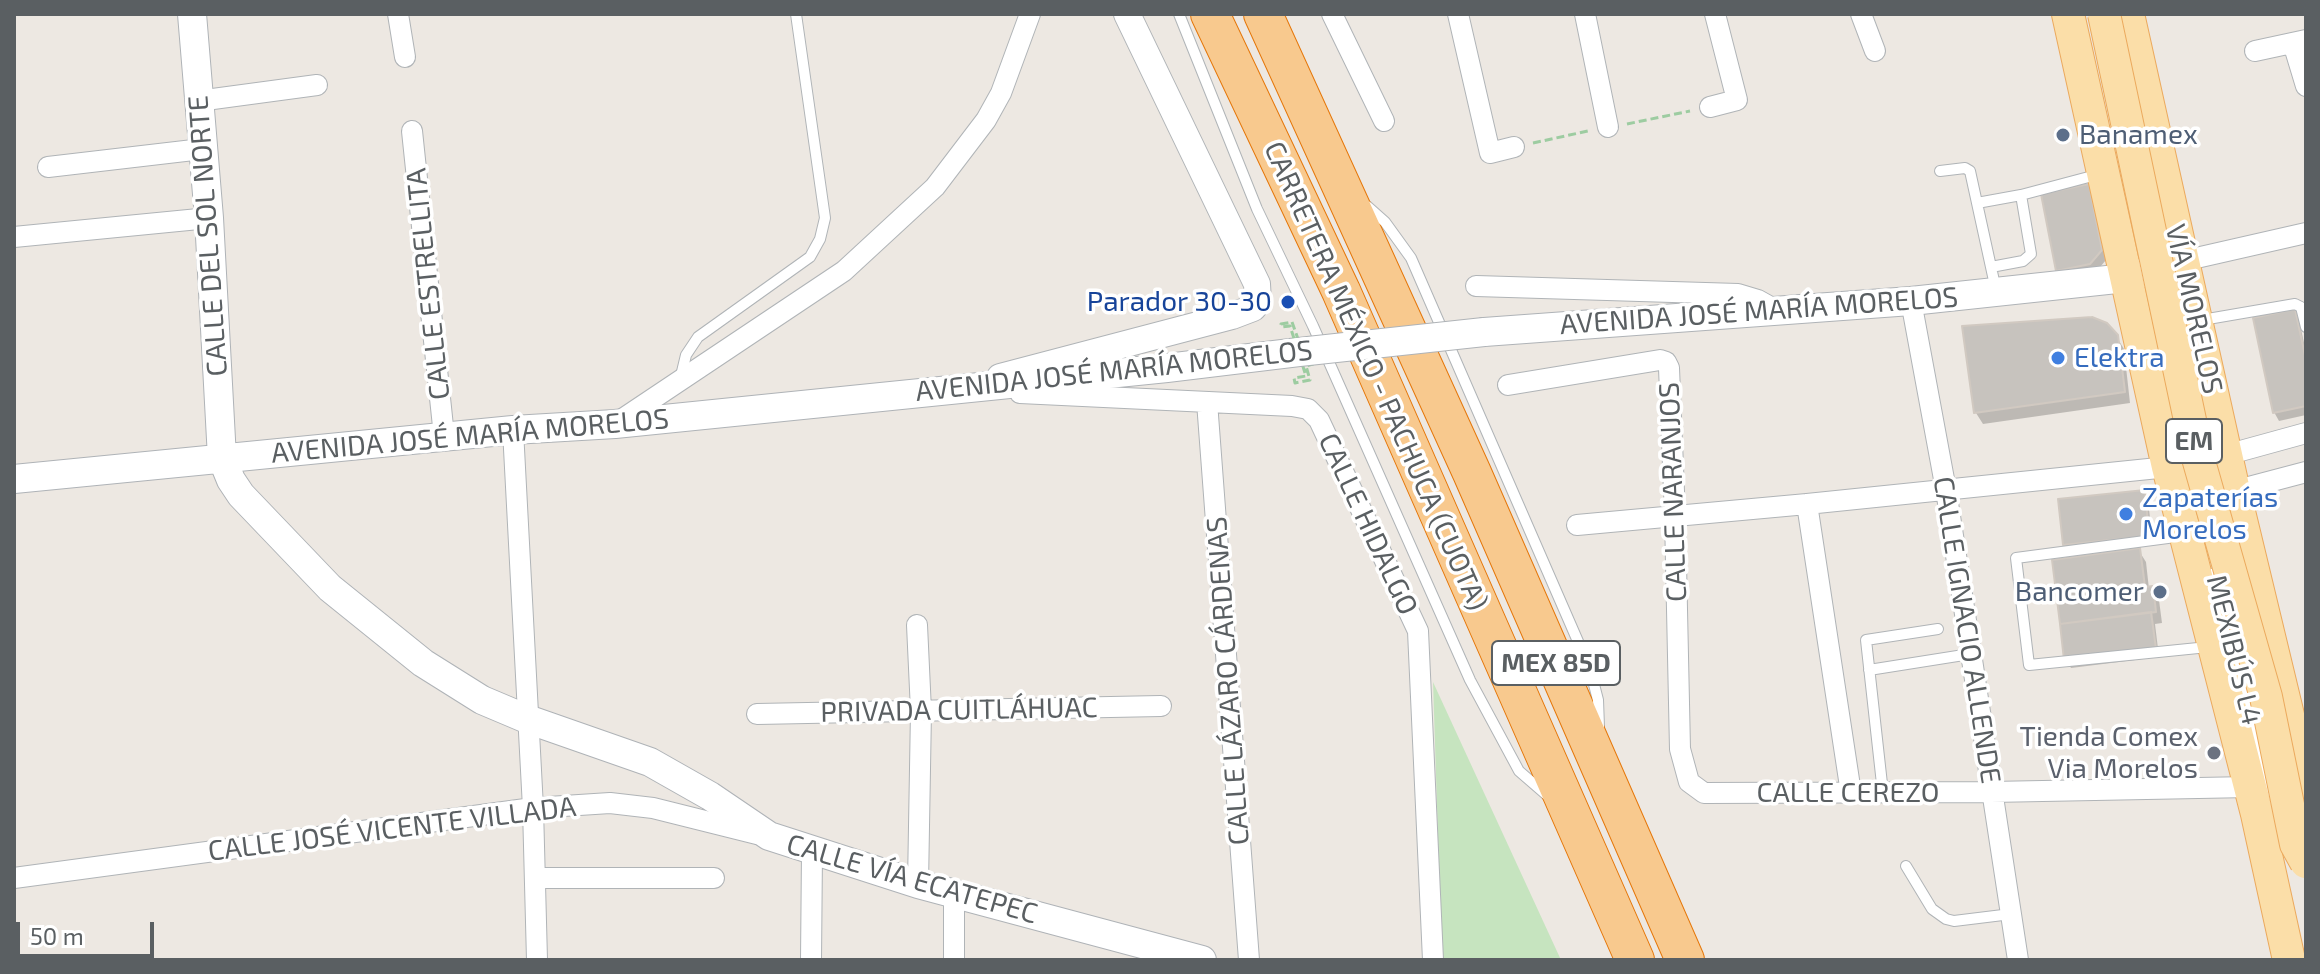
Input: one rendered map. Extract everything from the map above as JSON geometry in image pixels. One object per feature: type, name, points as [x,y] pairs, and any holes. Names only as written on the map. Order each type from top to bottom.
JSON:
[{"type":"highway","name":"CARRETERA MÉXICO - PACHUCA (CUOTA)","points":[[1210,14],[1341,291],[1635,960]]},
{"type":"highway","name":"CARRETERA MÉXICO - PACHUCA (CUOTA)","points":[[1263,14],[1344,187],[1685,960]]},
{"type":"main road","name":"CALLE DEL SOL NORTE","points":[[192,14],[209,218],[222,458]]},
{"type":"main road","name":"VÍA MORELOS","points":[[2068,14],[2103,173],[2136,274],[2168,467],[2250,787],[2289,960]]},
{"type":"main road","name":"EM","points":[[2104,14],[2198,458],[2266,697],[2296,844],[2306,862]]},
{"type":"main road","name":"VÍA MORELOS","points":[[2128,14],[2177,262],[2196,320],[2234,491],[2305,778]]},
{"type":"main road","name":"AVENIDA JOSÉ MARÍA MORELOS","points":[[14,479],[444,436],[615,424],[1167,368],[1484,332],[1911,301],[1994,279],[2136,274],[2177,262]]},
{"type":"main road","name":"CALLE VÍA ECATEPEC","points":[[222,458],[241,495],[330,588],[423,663],[482,700],[650,762],[710,796],[769,836],[812,852],[918,884],[1202,960]]},
{"type":"street","points":[[398,14],[405,57]]},
{"type":"street","points":[[615,424],[844,271],[935,187],[986,120],[1001,93],[1030,14]]},
{"type":"street","points":[[954,388],[1232,316],[1253,308],[1258,302],[1257,284],[1127,14]]},
{"type":"street","points":[[1332,14],[1384,121]]},
{"type":"street","points":[[1458,14],[1490,153],[1514,147]]},
{"type":"street","points":[[1585,14],[1608,127]]},
{"type":"street","points":[[1710,107],[1737,100],[1715,14]]},
{"type":"street","points":[[1861,14],[1875,51]]},
{"type":"street","points":[[2255,51],[2300,41],[2306,86]]},
{"type":"street","points":[[198,101],[317,85]]},
{"type":"street","name":"CALLE ESTRELLITA","points":[[412,131],[444,436]]},
{"type":"street","points":[[48,167],[202,149]]},
{"type":"street","points":[[14,237],[209,218]]},
{"type":"street","name":"AVENIDA JOSÉ MARÍA MORELOS","points":[[2177,262],[2306,233]]},
{"type":"street","points":[[1476,286],[1738,294],[1776,310]]},
{"type":"street","name":"CALLE IGNACIO ALLENDE","points":[[1911,301],[1946,490],[2018,960]]},
{"type":"street","name":"CALLE NARANJOS","points":[[1508,385],[1660,360],[1666,362],[1669,368],[1680,749],[1689,782]]},
{"type":"street","name":"CALLE HIDALGO","points":[[954,388],[1292,406],[1308,409],[1319,420],[1418,631],[1433,960]]},
{"type":"street","name":"CALLE LÁZARO CÁRDENAS","points":[[1207,402],[1249,960]]},
{"type":"street","points":[[513,430],[533,808],[537,960]]},
{"type":"street","points":[[2226,455],[2306,433]]},
{"type":"street","points":[[1577,525],[2168,467]]},
{"type":"street","points":[[2234,491],[2306,472]]},
{"type":"street","points":[[1807,504],[1851,793]]},
{"type":"street","points":[[917,625],[921,711],[918,884]]},
{"type":"street","name":"PRIVADA CUITLÁHUAC","points":[[757,714],[1161,706]]},
{"type":"street","name":"CALLE CEREZO","points":[[1689,782],[1704,793],[2250,787]]},
{"type":"street","name":"CALLE JOSÉ VICENTE VILLADA","points":[[14,878],[533,808],[610,803],[653,808],[769,836]]},
{"type":"street","points":[[811,960],[812,852]]},
{"type":"street","points":[[535,878],[714,878]]},
{"type":"street","points":[[954,893],[954,960]]},
{"type":"lane","points":[[680,381],[686,355],[698,337],[810,257],[820,239],[825,218],[796,14]]},
{"type":"lane","points":[[1179,14],[1257,209],[1313,326],[1470,680],[1519,771],[1571,817]]},
{"type":"lane","points":[[2117,14],[2177,262],[2194,364]]},
{"type":"lane","points":[[1940,171],[1968,169],[1994,279],[2031,254],[2021,195]]},
{"type":"lane","points":[[1977,203],[2021,195],[2103,173]]},
{"type":"lane","points":[[2196,320],[2295,304],[2301,307],[2306,327]]},
{"type":"lane","name":"MEXIBÚS L4","points":[[2206,422],[2286,736],[2306,849]]},
{"type":"lane","points":[[2186,535],[2016,558],[2029,665],[2214,646]]},
{"type":"lane","name":"MEXIBÚS L4","points":[[2210,557],[2277,831]]},
{"type":"lane","points":[[1883,793],[1866,640],[1938,629]]},
{"type":"lane","points":[[1869,670],[1970,654]]},
{"type":"lane","points":[[1906,866],[1932,909],[1946,919],[1954,921],[2011,914]]},
{"type":"green space","points":[[1433,682],[1561,960],[1442,960]]},
{"type":"building","points":[[2089,184],[2102,250],[2090,264],[2056,271],[2041,194]]},
{"type":"building","points":[[2295,309],[2306,360],[2306,406],[2273,413],[2253,318]]},
{"type":"building","points":[[2092,317],[2107,323],[2118,335],[2125,392],[1974,413],[1962,326]]},
{"type":"building","points":[[2145,490],[2149,536],[2063,545],[2058,499]]},
{"type":"building","points":[[2140,548],[2145,587],[2153,586],[2156,612],[2060,624],[2052,560]]},
{"type":"building","points":[[2151,612],[2156,649],[2064,660],[2060,624]]},
{"type":"place","name":"Banamex","points":[[2063,135]]},
{"type":"place","name":"Parador 30-30","points":[[1288,302]]},
{"type":"place","name":"Elektra","points":[[2058,358]]},
{"type":"place","name":"Zapaterías Morelos","points":[[2126,514]]},
{"type":"place","name":"Bancomer","points":[[2160,592]]},
{"type":"place","name":"Tienda Comex Via Morelos","points":[[2214,753]]}]
